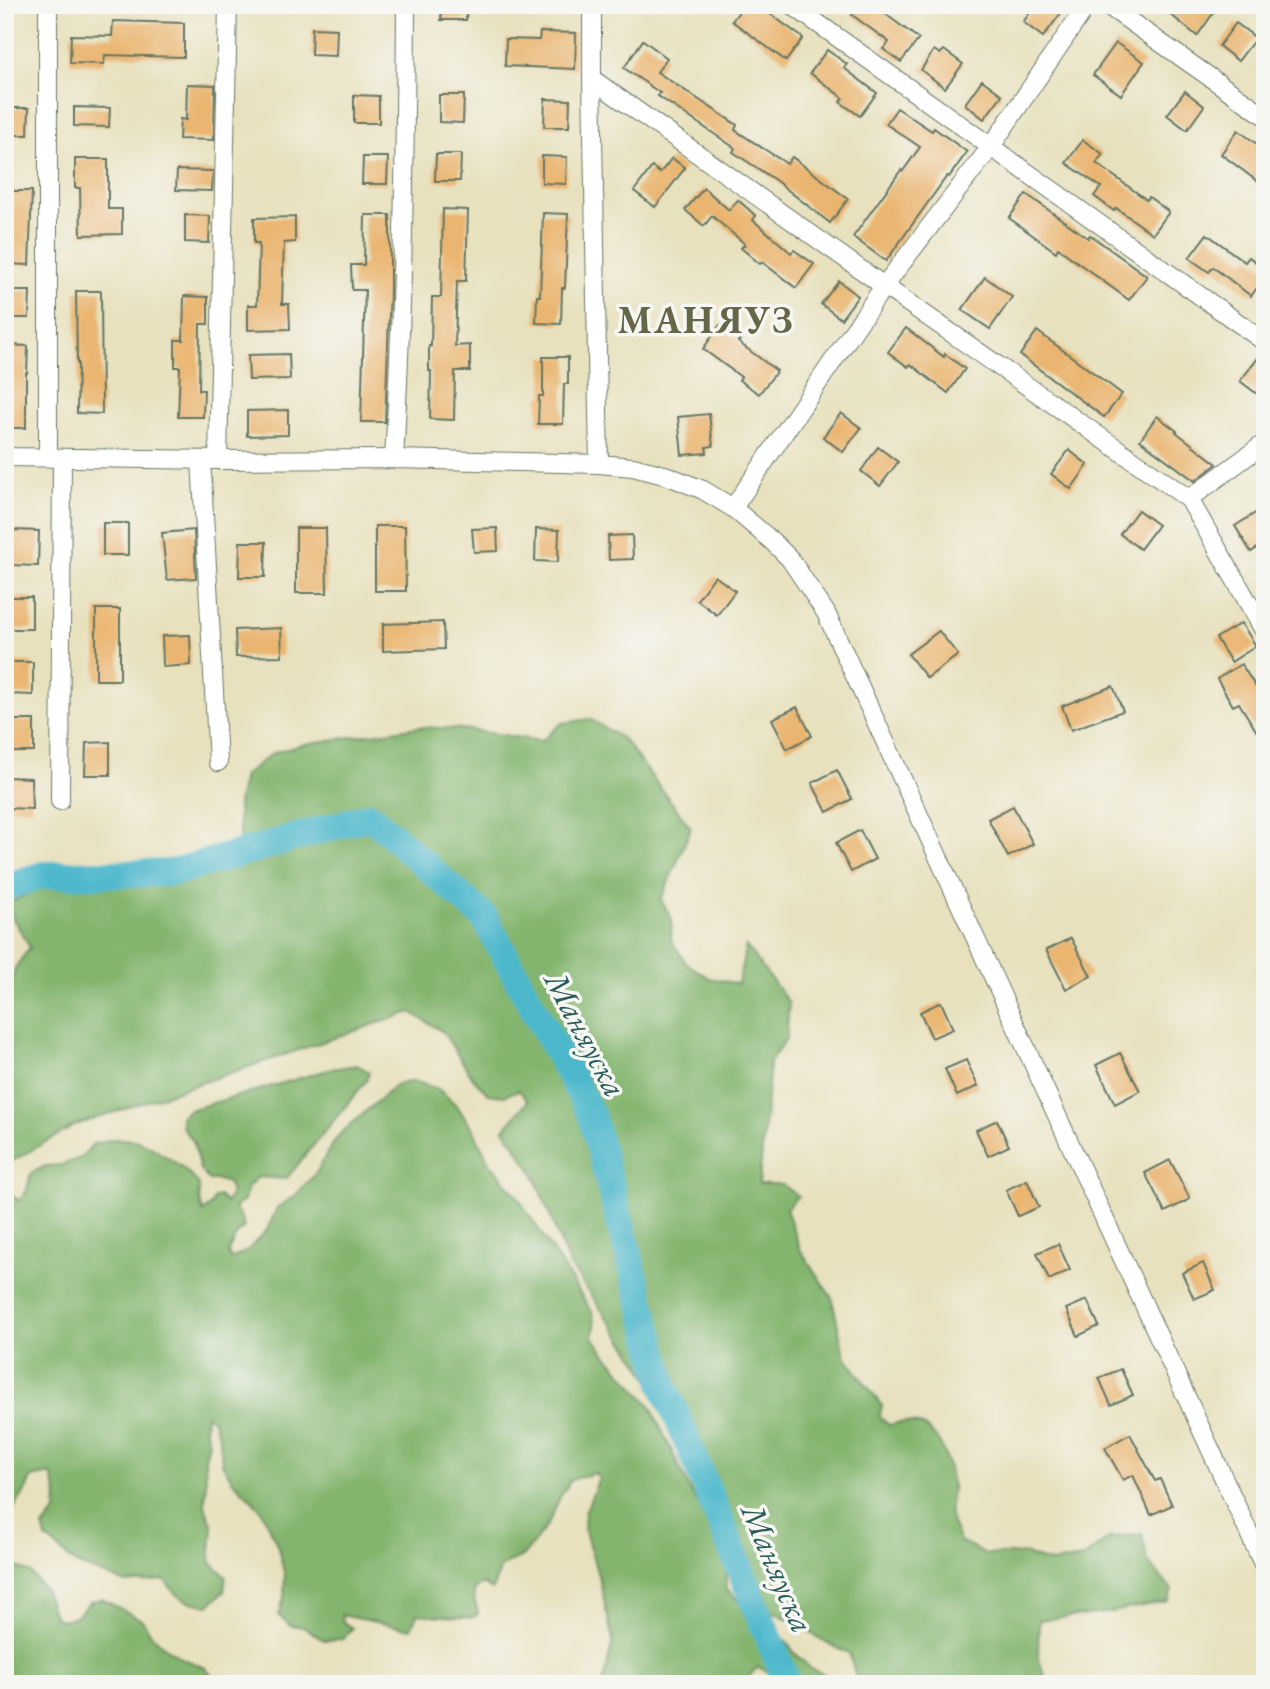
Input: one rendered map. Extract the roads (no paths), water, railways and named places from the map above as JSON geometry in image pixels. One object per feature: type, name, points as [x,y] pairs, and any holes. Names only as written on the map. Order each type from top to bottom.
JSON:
[{"type":"street","points":[[48,5],[60,801]]},
{"type":"street","points":[[218,762],[209,460],[229,5]]},
{"type":"street","points":[[394,459],[401,345],[406,5]]},
{"type":"street","points":[[592,5],[599,464]]},
{"type":"street","points":[[792,5],[1265,342]]},
{"type":"street","points":[[733,508],[884,286],[990,148],[1087,5]]},
{"type":"street","points":[[1107,5],[1265,116]]},
{"type":"street","points":[[592,79],[1189,499],[1265,632]]},
{"type":"street","points":[[1189,499],[1265,443]]},
{"type":"street","points":[[5,457],[394,459],[633,467],[668,476],[703,490],[733,508],[773,542],[790,559],[826,613],[1265,1568]]},
{"type":"waterway","name":"Маняуска","points":[[5,887],[43,875],[171,873],[370,816],[484,917],[591,1114],[664,1386],[788,1684]]},
{"type":"district","name":"МАНЯУЗ","points":[[706,319]]}]
